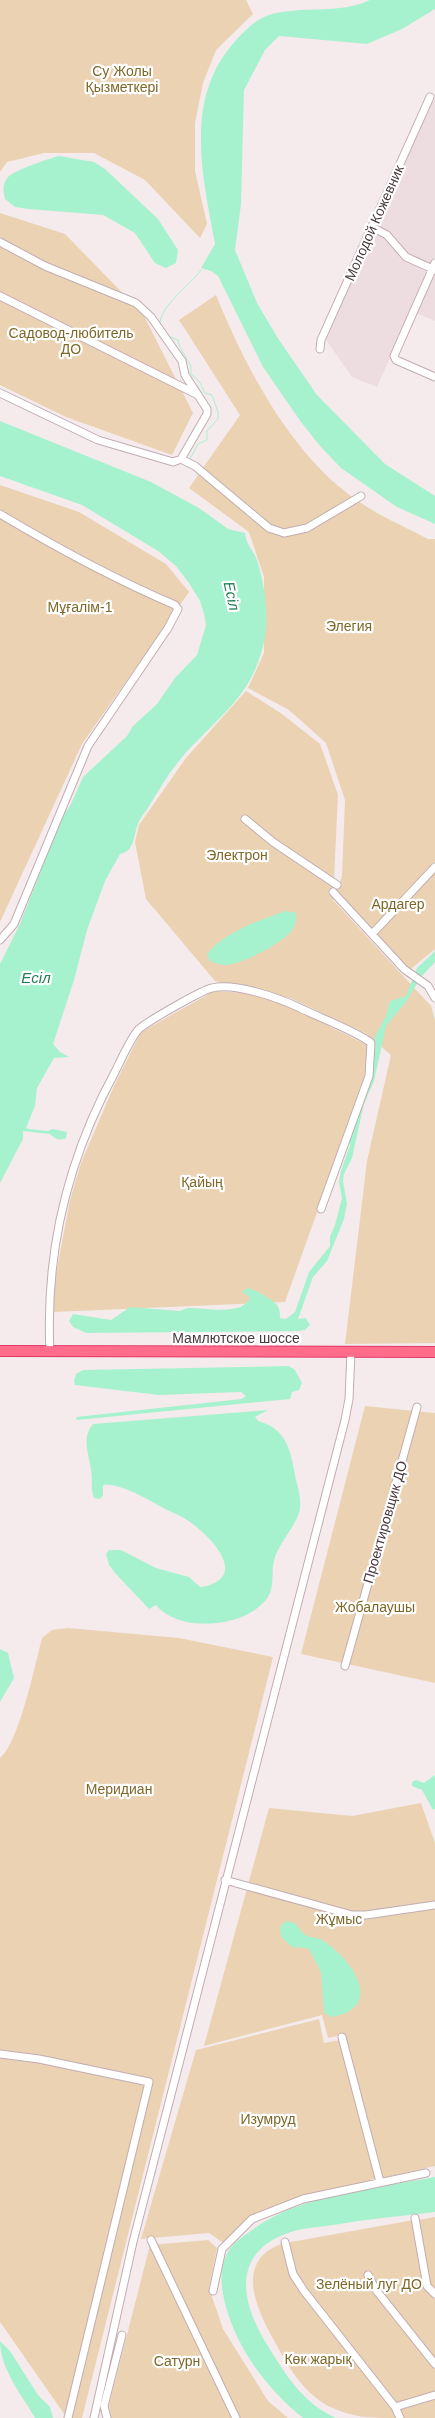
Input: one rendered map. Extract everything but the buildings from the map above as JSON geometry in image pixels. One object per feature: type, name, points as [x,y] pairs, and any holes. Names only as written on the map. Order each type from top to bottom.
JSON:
[{"type":"highway","name":"Мамлютское шоссе","points":[[0,1351],[435,1352]]},
{"type":"street","name":"Молодой Кожевник","points":[[320,349],[320,340],[430,97]]},
{"type":"street","points":[[372,227],[387,235],[406,257],[434,268],[394,355],[396,360],[435,377]]},
{"type":"street","points":[[0,242],[45,266],[136,303],[151,317],[182,361],[185,375],[206,404],[207,414],[181,459],[173,462],[98,440],[0,393]]},
{"type":"street","points":[[0,296],[198,395]]},
{"type":"street","points":[[181,459],[195,466],[269,528],[284,533],[307,528],[361,496]]},
{"type":"street","points":[[0,514],[77,559],[178,606],[178,612],[168,628],[88,746],[14,924],[0,940]]},
{"type":"street","points":[[244,819],[335,889],[404,969],[423,982],[432,991],[435,998]]},
{"type":"street","points":[[372,934],[435,867]]},
{"type":"street","points":[[50,1352],[48,1310],[56,1233],[75,1160],[87,1129],[139,1029],[202,992],[213,987],[245,989],[290,1004],[371,1043],[369,1076],[321,1209]]},
{"type":"street","points":[[94,2418],[134,2242],[225,1880],[345,1420],[349,1399],[351,1352]]},
{"type":"street","name":"Проектировщик ДО","points":[[345,1666],[417,1407]]},
{"type":"street","points":[[225,1880],[352,1915],[366,1916],[435,1905]]},
{"type":"street","points":[[342,2037],[380,2182]]},
{"type":"street","points":[[0,2054],[39,2059],[149,2082],[68,2418]]},
{"type":"street","points":[[213,2291],[222,2249],[252,2219],[302,2199],[426,2173]]},
{"type":"street","points":[[415,2218],[427,2286],[435,2294]]},
{"type":"street","points":[[151,2240],[236,2418]]},
{"type":"street","points":[[285,2242],[293,2274],[304,2291],[395,2408],[400,2418]]},
{"type":"street","points":[[368,2275],[376,2290],[435,2364]]},
{"type":"street","points":[[106,2418],[104,2406],[122,2336]]},
{"type":"street","points":[[395,2408],[435,2395]]},
{"type":"shaded area","points":[[435,100],[435,256],[431,265],[406,253],[394,235],[377,224],[429,102]]},
{"type":"shaded area","points":[[373,231],[386,239],[401,259],[428,272],[377,387],[352,377],[324,337]]},
{"type":"shaded area","points":[[433,273],[435,274],[435,321],[416,313]]},
{"type":"green space","name":"Су Жолы Қызметкері","points":[[0,0],[246,0],[253,14],[216,50],[203,83],[195,123],[195,171],[207,224],[200,238],[145,180],[94,153],[44,153],[7,162],[0,172]]},
{"type":"green space","name":"Садовод-любитель ДО","points":[[0,213],[65,234],[143,314],[193,413],[172,455],[66,417],[0,385]]},
{"type":"green space","name":"Элегия","points":[[216,295],[242,353],[275,411],[294,439],[316,464],[339,486],[364,505],[428,539],[435,539],[435,949],[411,969],[406,966],[337,892],[342,876],[345,800],[326,743],[289,710],[248,688],[264,653],[264,577],[249,532],[189,488],[240,415],[179,320]]},
{"type":"green space","name":"Мұғалім-1","points":[[0,485],[79,512],[166,564],[189,592],[82,744],[0,922]]},
{"type":"green space","name":"Электрон","points":[[246,691],[282,714],[320,744],[338,795],[333,900],[431,1006],[435,1020],[435,1343],[345,1344],[367,1161],[391,1055],[365,1033],[290,998],[215,981],[146,899],[135,842],[139,825],[186,758]]},
{"type":"green space","name":"Қайың","points":[[214,991],[248,993],[288,1006],[367,1045],[366,1075],[285,1302],[53,1312],[56,1274],[70,1200],[81,1163],[114,1086],[141,1032]]},
{"type":"green space","name":"Жобалаушы","points":[[365,1406],[435,1413],[435,1683],[301,1654]]},
{"type":"green space","name":"Меридиан","points":[[68,1628],[179,1638],[273,1657],[82,2418],[67,2418],[0,2322],[0,1758],[7,1750],[20,1721],[42,1638],[52,1630]]},
{"type":"green space","name":"Жұмыс","points":[[421,1803],[435,1843],[435,2166],[378,2179],[342,2035],[328,2038],[322,2015],[204,2046],[269,1808],[352,1816]]},
{"type":"green space","name":"Изумруд","points":[[319,2019],[324,2043],[340,2040],[375,2179],[303,2196],[250,2217],[225,2244],[209,2233],[141,2239],[196,2050]]},
{"type":"green space","points":[[435,2217],[435,2292],[431,2289],[418,2220]]},
{"type":"green space","name":"Зелёный луг ДО","points":[[414,2220],[426,2286],[435,2296],[435,2394],[395,2406],[294,2274],[285,2243]]},
{"type":"green space","name":"Сатурн","points":[[208,2240],[217,2248],[209,2288],[223,2329],[268,2401],[288,2418],[111,2418],[109,2405],[150,2245]]},
{"type":"green space","name":"Көк жарық","points":[[284,2243],[293,2275],[399,2418],[361,2416],[345,2413],[326,2405],[310,2393],[291,2370],[262,2317],[253,2287],[258,2261],[268,2251]]},
{"type":"green space","points":[[435,2396],[435,2418],[402,2418],[396,2408]]},
{"type":"water","points":[[370,0],[435,0],[435,9],[402,29],[367,44],[279,36],[265,50],[244,90],[241,204],[235,250],[257,303],[279,340],[317,395],[385,464],[435,496],[435,524],[397,507],[341,468],[320,446],[263,367],[218,276],[211,271],[201,268],[215,244],[202,167],[201,142],[202,116],[207,92],[216,68],[239,37],[263,17],[282,12],[346,7]]},
{"type":"water","points":[[59,156],[94,162],[105,169],[158,219],[178,250],[176,263],[166,268],[155,263],[135,233],[103,215],[15,207],[5,199],[5,182],[11,174]]},
{"type":"water","name":"Есіл","points":[[0,421],[151,482],[199,508],[228,529],[245,533],[260,570],[264,591],[266,625],[263,646],[258,662],[245,688],[228,709],[190,748],[170,773],[140,820],[131,846],[120,854],[105,881],[87,930],[74,980],[53,1044],[60,1052],[69,1057],[54,1058],[37,1088],[35,1106],[26,1128],[48,1131],[52,1129],[67,1132],[66,1138],[59,1139],[50,1134],[23,1131],[23,1139],[0,1183],[0,964],[19,926],[63,815],[70,806],[83,777],[127,736],[133,726],[157,704],[175,678],[197,655],[206,625],[200,601],[189,583],[176,566],[158,551],[82,505],[0,476]]},
{"type":"water","points":[[286,911],[296,913],[295,925],[288,934],[272,946],[232,964],[223,965],[210,961],[207,954],[223,939],[265,918]]},
{"type":"water","points":[[435,951],[435,962],[421,977],[406,1002],[386,1026],[374,1081],[364,1104],[352,1158],[344,1174],[343,1181],[347,1204],[344,1219],[327,1261],[313,1277],[298,1319],[306,1318],[310,1325],[305,1330],[297,1331],[86,1333],[73,1327],[69,1321],[73,1314],[111,1320],[130,1307],[180,1311],[187,1308],[232,1309],[246,1303],[250,1297],[242,1292],[248,1288],[264,1295],[275,1303],[279,1310],[280,1318],[286,1319],[295,1312],[309,1272],[330,1246],[330,1236],[342,1198],[339,1182],[341,1171],[350,1145],[348,1139],[371,1077],[375,1036],[386,1016],[390,1001],[406,996],[417,968]]},
{"type":"water","points":[[289,1366],[295,1370],[302,1383],[299,1390],[292,1392],[290,1399],[77,1420],[76,1417],[242,1399],[246,1396],[241,1392],[159,1395],[75,1385],[76,1374],[83,1370]]},
{"type":"water","points":[[268,1410],[255,1417],[258,1421],[276,1430],[286,1443],[290,1452],[300,1505],[299,1513],[274,1560],[272,1583],[268,1597],[258,1607],[245,1615],[230,1621],[213,1624],[180,1620],[167,1614],[156,1605],[149,1609],[109,1565],[106,1554],[109,1550],[121,1550],[156,1568],[189,1577],[200,1587],[211,1585],[222,1578],[225,1570],[224,1560],[219,1550],[194,1525],[181,1516],[140,1495],[117,1486],[103,1485],[103,1495],[100,1499],[94,1498],[87,1446],[89,1429],[93,1424]]},
{"type":"water","points":[[0,1649],[8,1653],[14,1678],[0,1702]]},
{"type":"water","points":[[435,1775],[435,1809],[433,1810],[422,1790],[412,1786],[412,1782],[416,1780],[424,1783]]},
{"type":"water","points":[[286,1921],[297,1925],[307,1936],[320,1939],[333,1948],[352,1969],[358,1981],[360,1993],[358,2003],[349,2012],[332,2017],[324,2013],[321,1972],[307,1948],[292,1947],[281,1937],[280,1927]]},
{"type":"water","points":[[435,2177],[435,2212],[293,2231],[271,2241],[258,2251],[250,2263],[246,2291],[249,2306],[263,2338],[285,2373],[302,2394],[323,2411],[336,2418],[303,2418],[268,2384],[249,2358],[234,2329],[222,2291],[223,2267],[228,2252],[234,2244],[248,2233],[289,2209],[337,2195]]},
{"type":"water","points":[[0,2341],[10,2351],[38,2395],[50,2407],[53,2418],[35,2418],[8,2372],[1,2351]]},
{"type":"waterway","points":[[160,324],[161,317],[170,303],[201,270]]},
{"type":"waterway","points":[[168,336],[178,340],[191,366],[191,374],[199,381],[205,393],[212,395],[218,412],[218,419],[207,431],[207,440],[198,444],[190,459]]},
{"type":"park label","name":"Ардагер","points":[[398,904]]}]
